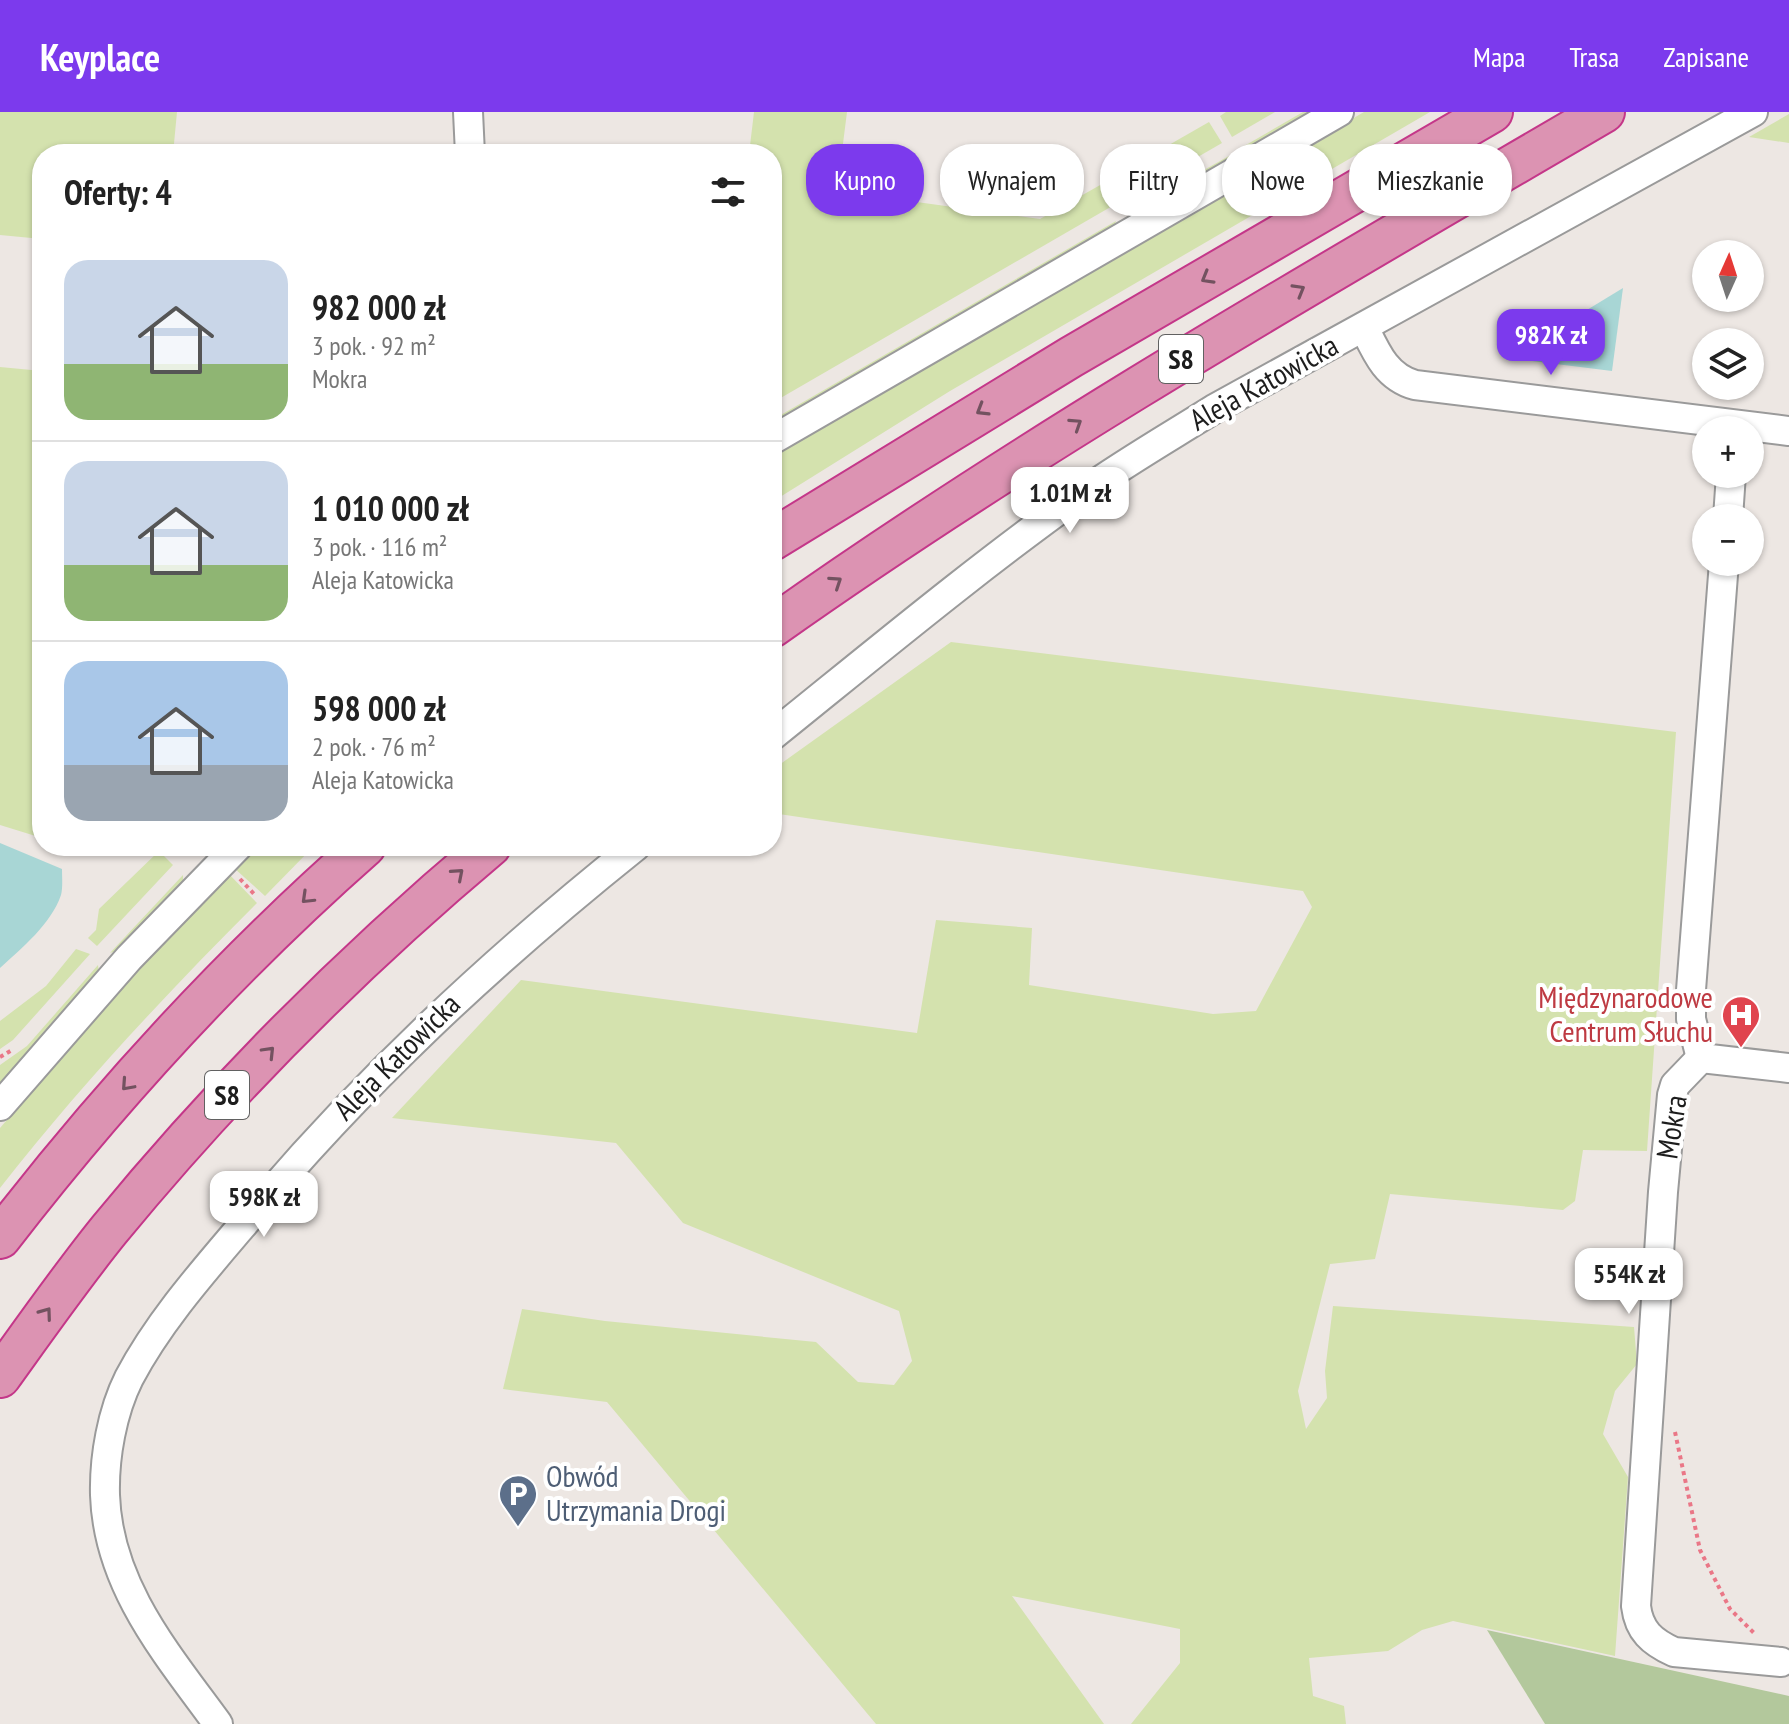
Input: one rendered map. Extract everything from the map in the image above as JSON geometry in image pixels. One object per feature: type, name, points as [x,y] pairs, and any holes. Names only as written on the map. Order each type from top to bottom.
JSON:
[{"type":"highway","name":"S8","points":[[782,534],[1071,357],[1492,112]]},
{"type":"highway","name":"S8","points":[[782,620],[1103,407],[1604,112]]},
{"type":"highway","points":[[0,1238],[103,1112],[229,974],[354,856]]},
{"type":"highway","name":"S8","points":[[0,1377],[107,1232],[224,1098],[382,940],[479,856]]},
{"type":"street","points":[[468,112],[470,144]]},
{"type":"street","points":[[782,434],[1339,112]]},
{"type":"street","name":"Aleja Katowicka","points":[[782,728],[1006,549],[1087,489],[1214,409],[1753,112]]},
{"type":"street","points":[[1364,327],[1388,369],[1400,379],[1415,385],[1692,422]]},
{"type":"street","points":[[1764,430],[1789,431]]},
{"type":"street","name":"Mokra","points":[[1723,576],[1691,990],[1691,1019],[1701,1058],[1675,1085],[1672,1095],[1636,1606],[1641,1627],[1663,1647],[1674,1652],[1781,1662]]},
{"type":"street","points":[[0,1106],[129,958],[228,856]]},
{"type":"street","name":"Aleja Katowicka","points":[[218,1724],[140,1615],[115,1555],[105,1499],[105,1471],[111,1436],[128,1380],[155,1336],[208,1266],[281,1178],[361,1090],[501,957],[624,856]]},
{"type":"street","points":[[1701,1058],[1789,1068]]},
{"type":"path","points":[[238,877],[255,895]]},
{"type":"path","points":[[1670,1422],[1677,1436],[1700,1550],[1730,1609],[1781,1662]]},
{"type":"green space","points":[[0,112],[177,112],[174,144],[32,144],[32,238],[0,235]]},
{"type":"green space","points":[[754,112],[847,112],[843,144],[806,144],[806,216],[924,216],[924,203],[940,205],[940,216],[1040,219],[1045,216],[1084,216],[1084,194],[1100,185],[1100,213],[782,397],[782,144],[750,144]]},
{"type":"green space","points":[[1226,112],[1275,112],[1232,137],[1220,116]]},
{"type":"green space","points":[[1303,112],[1318,112],[1259,144],[1248,144]]},
{"type":"green space","points":[[1364,112],[1430,112],[1375,144],[1349,144],[1349,159],[1333,168],[1333,144],[1309,144]]},
{"type":"green space","points":[[1789,114],[1789,143],[1749,137]]},
{"type":"green space","points":[[1209,122],[1222,143],[1206,152],[1206,144],[1171,144]]},
{"type":"green space","points":[[1222,160],[1222,166],[1206,176],[1206,169]]},
{"type":"green space","points":[[1222,195],[1222,216],[1251,216],[950,391],[782,496],[782,450],[1185,216],[1206,216],[1206,204]]},
{"type":"green space","points":[[1116,221],[1114,227],[782,420],[782,414]]},
{"type":"green space","points":[[0,367],[32,370],[32,835],[0,825]]},
{"type":"green space","points":[[951,642],[1676,732],[1647,1151],[1583,1150],[1575,1201],[1563,1210],[1390,1194],[1375,1259],[1330,1264],[1298,1391],[1306,1429],[1327,1398],[1325,1371],[1333,1306],[1634,1327],[1637,1364],[1615,1391],[1603,1434],[1628,1477],[1615,1656],[1453,1621],[1422,1630],[1388,1651],[1309,1658],[1313,1696],[1344,1706],[1346,1724],[1131,1724],[1180,1663],[1180,1629],[1012,1596],[1104,1724],[876,1724],[607,1402],[503,1389],[522,1309],[605,1321],[816,1342],[858,1382],[894,1385],[912,1361],[899,1311],[683,1223],[616,1143],[392,1118],[521,980],[917,1033],[936,920],[1032,928],[1029,985],[1213,1014],[1256,1011],[1312,907],[1303,891],[782,814],[782,763]]},
{"type":"green space","points":[[154,856],[164,856],[173,865],[97,946],[88,938],[96,930],[99,909]]},
{"type":"green space","points":[[247,856],[304,856],[265,896],[234,868]]},
{"type":"green space","points":[[227,872],[257,903],[124,1042],[0,1188],[0,1128],[126,981]]},
{"type":"green space","points":[[183,875],[183,883],[122,949],[110,953]]},
{"type":"green space","points":[[76,949],[90,954],[13,1040],[0,1049],[0,1021],[46,986]]},
{"type":"green space","points":[[98,965],[99,973],[0,1087],[0,1065],[27,1046]]},
{"type":"green space","points":[[1487,1630],[1789,1696],[1789,1724],[1545,1724]]},
{"type":"water","points":[[1623,288],[1612,371],[1508,358]]},
{"type":"water","points":[[0,843],[62,869],[62,882],[61,895],[50,916],[0,968]]},
{"type":"place","name":"Międzynarodowe Centrum Słuchu","points":[[1741,1049]]},
{"type":"place","name":"Obwód Utrzymania Drogi","points":[[518,1528]]}]
